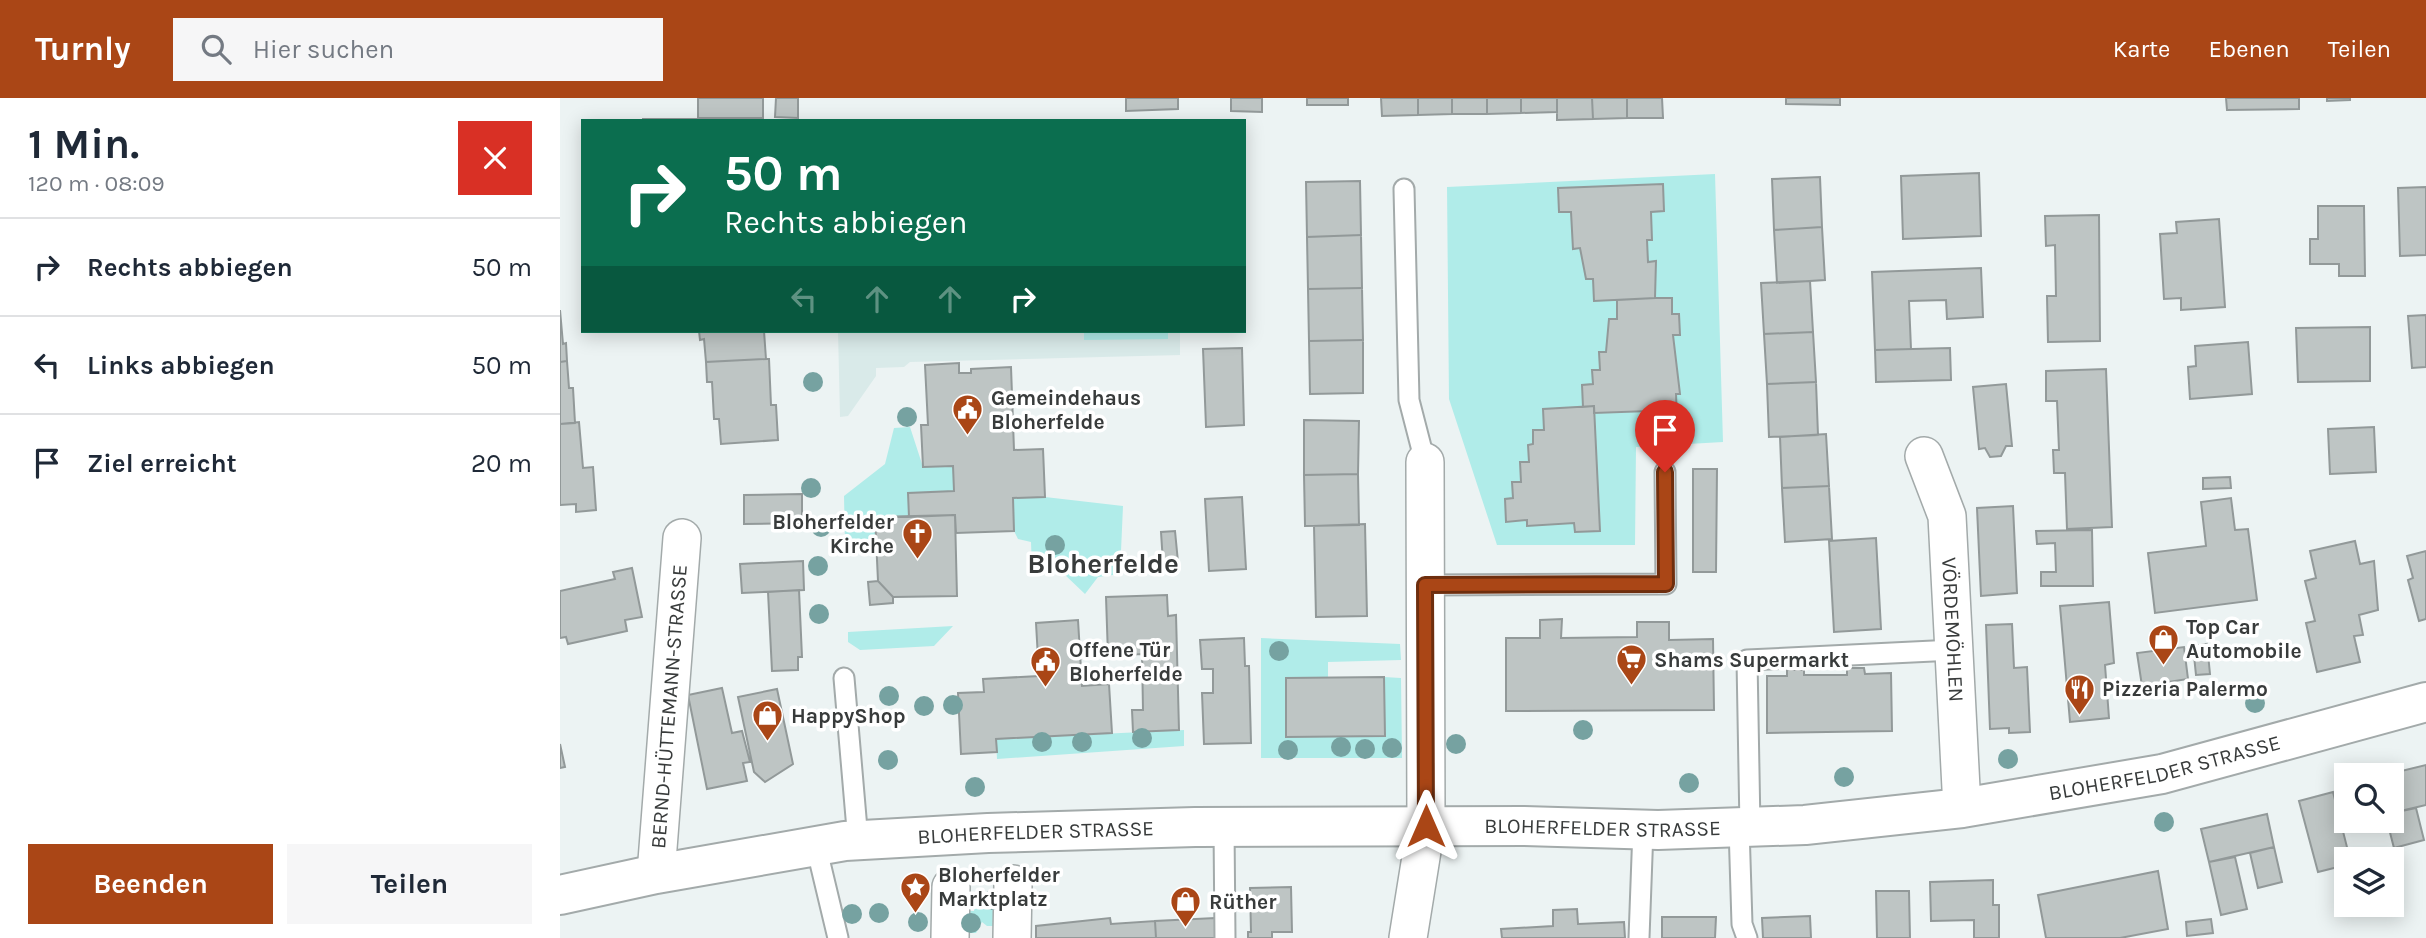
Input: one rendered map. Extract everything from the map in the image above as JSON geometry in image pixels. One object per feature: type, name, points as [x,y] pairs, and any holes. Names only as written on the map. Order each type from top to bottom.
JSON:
[{"type":"street","name":"VÖRDEMÖHLEN","points":[[1924,456],[1947,516],[1962,808]]},
{"type":"street","points":[[1408,938],[1426,826],[1425,462]]},
{"type":"street","name":"BERND-HÜTTEMANN-STRASSE","points":[[656,874],[682,538]]},
{"type":"street","name":"BLOHERFELDER STRASSE","points":[[560,895],[656,874],[816,846],[988,833],[1224,827],[1643,829],[1805,825],[1962,808],[2162,774],[2426,702]]},
{"type":"street","points":[[1012,938],[1013,884]]},
{"type":"street","points":[[950,938],[951,887]]},
{"type":"lane","points":[[1404,189],[1409,400],[1425,462]]},
{"type":"lane","points":[[1425,585],[1666,584],[1665,472]]},
{"type":"lane","points":[[1747,938],[1742,923],[1747,660],[1954,650]]},
{"type":"lane","points":[[844,678],[858,841]]},
{"type":"lane","points":[[1224,827],[1224,938]]},
{"type":"lane","points":[[1639,938],[1643,829]]},
{"type":"lane","points":[[816,846],[838,938]]},
{"type":"shaded area","points":[[1715,174],[1723,442],[1636,447],[1635,545],[1497,545],[1449,399],[1447,187]]},
{"type":"shaded area","points":[[838,333],[1180,333],[1180,355],[910,362],[904,367],[876,368],[876,376],[848,416],[840,417]]},
{"type":"shaded area","points":[[1084,333],[1168,333],[1168,339],[1084,340]]},
{"type":"shaded area","points":[[910,427],[923,467],[953,466],[954,491],[909,517],[876,517],[876,541],[845,544],[844,496],[885,464],[894,428]]},
{"type":"shaded area","points":[[1045,497],[1123,506],[1120,574],[1098,577],[1085,594],[1064,574],[1032,570],[1031,542],[1018,539],[1014,531],[1013,498]]},
{"type":"shaded area","points":[[953,626],[934,646],[860,650],[848,642],[848,632]]},
{"type":"shaded area","points":[[1261,638],[1400,644],[1401,660],[1328,662],[1328,677],[1286,678],[1286,737],[1384,736],[1384,677],[1401,678],[1402,758],[1261,758]]},
{"type":"shaded area","points":[[1184,730],[1184,746],[997,759],[996,739]]},
{"type":"shaded area","points":[[988,893],[996,895],[997,926],[987,926],[982,922],[976,933],[967,933],[968,911],[974,911],[975,900]]},
{"type":"building","points":[[698,98],[763,98],[763,118],[698,118]]},
{"type":"building","points":[[776,98],[798,98],[798,118],[775,117]]},
{"type":"building","points":[[1126,98],[1178,98],[1178,109],[1126,111]]},
{"type":"building","points":[[1231,98],[1262,98],[1262,112],[1231,111]]},
{"type":"building","points":[[1307,98],[1348,98],[1348,105],[1307,105]]},
{"type":"building","points":[[1381,98],[1418,98],[1418,115],[1382,116]]},
{"type":"building","points":[[1418,98],[1452,98],[1452,114],[1418,115]]},
{"type":"building","points":[[1452,98],[1487,98],[1487,114],[1452,114]]},
{"type":"building","points":[[1487,98],[1521,98],[1521,113],[1487,114]]},
{"type":"building","points":[[1521,98],[1557,98],[1557,112],[1521,113]]},
{"type":"building","points":[[1557,98],[1592,98],[1593,119],[1557,120]]},
{"type":"building","points":[[1592,98],[1627,98],[1627,118],[1593,119]]},
{"type":"building","points":[[1627,98],[1662,98],[1663,118],[1627,118]]},
{"type":"building","points":[[1786,98],[1840,98],[1840,105],[1786,104]]},
{"type":"building","points":[[2226,98],[2299,98],[2299,109],[2227,110]]},
{"type":"building","points":[[2327,98],[2350,98],[2350,100],[2327,101]]},
{"type":"building","points":[[1979,173],[1981,236],[1903,239],[1901,176]]},
{"type":"building","points":[[1820,177],[1822,227],[1774,230],[1772,179]]},
{"type":"building","points":[[1360,181],[1361,235],[1307,237],[1306,182]]},
{"type":"building","points":[[1663,184],[1664,211],[1651,212],[1652,240],[1647,240],[1648,262],[1656,261],[1655,298],[1594,301],[1593,279],[1586,279],[1580,248],[1573,249],[1571,212],[1559,212],[1558,188]]},
{"type":"building","points":[[2426,187],[2426,255],[2400,256],[2398,188]]},
{"type":"building","points":[[2318,206],[2364,206],[2365,276],[2339,276],[2339,264],[2310,264],[2310,239],[2318,239]]},
{"type":"building","points":[[2099,215],[2100,341],[2048,342],[2047,296],[2056,296],[2055,245],[2046,246],[2045,216]]},
{"type":"building","points":[[2219,219],[2225,307],[2181,310],[2181,298],[2164,299],[2160,234],[2177,233],[2176,222]]},
{"type":"building","points":[[1822,227],[1825,280],[1777,283],[1774,230]]},
{"type":"building","points":[[1361,235],[1362,288],[1308,289],[1307,237]]},
{"type":"building","points":[[1981,268],[1983,317],[1947,319],[1946,300],[1909,301],[1911,349],[1875,350],[1872,272]]},
{"type":"building","points":[[1810,281],[1813,332],[1764,334],[1761,283]]},
{"type":"building","points":[[1362,288],[1363,340],[1309,341],[1308,289]]},
{"type":"building","points":[[1672,298],[1672,314],[1679,314],[1680,335],[1673,335],[1680,394],[1676,394],[1677,418],[1649,420],[1649,411],[1594,413],[1594,406],[1583,407],[1582,385],[1593,384],[1592,370],[1600,370],[1599,352],[1606,352],[1609,319],[1617,319],[1617,300]]},
{"type":"building","points":[[560,310],[567,361],[560,362]]},
{"type":"building","points":[[2426,315],[2426,367],[2412,368],[2408,316]]},
{"type":"building","points":[[2370,327],[2370,381],[2298,382],[2296,328]]},
{"type":"building","points":[[1813,332],[1816,382],[1767,384],[1764,334]]},
{"type":"building","points":[[699,333],[764,333],[766,359],[706,362],[704,339],[700,340]]},
{"type":"building","points":[[1363,340],[1363,393],[1310,394],[1309,341]]},
{"type":"building","points":[[2248,342],[2252,394],[2190,399],[2188,367],[2196,366],[2195,346]]},
{"type":"building","points":[[1242,348],[1244,425],[1206,427],[1203,349]]},
{"type":"building","points":[[1950,348],[1951,380],[1876,382],[1875,350]]},
{"type":"building","points":[[769,359],[771,405],[776,405],[778,440],[721,444],[719,419],[714,419],[712,382],[707,382],[706,362]]},
{"type":"building","points":[[567,361],[569,388],[573,388],[575,423],[560,424],[560,362]]},
{"type":"building","name":"Gemeindehaus Bloherfelde","points":[[959,363],[959,373],[971,373],[971,369],[1011,367],[1014,450],[1043,449],[1045,497],[1013,498],[1014,531],[956,533],[955,515],[909,517],[908,493],[954,491],[953,466],[923,467],[921,425],[928,425],[925,365]]},
{"type":"building","points":[[2106,369],[2112,527],[2067,529],[2065,473],[2054,473],[2053,450],[2059,450],[2057,401],[2046,401],[2046,371]]},
{"type":"building","points":[[1816,382],[1818,435],[1769,437],[1767,384]]},
{"type":"building","points":[[2006,384],[2012,446],[2006,446],[2001,456],[1990,457],[1985,448],[1979,449],[1973,387]]},
{"type":"building","points":[[1594,406],[1600,531],[1575,532],[1574,523],[1527,526],[1527,520],[1506,522],[1505,499],[1513,498],[1512,482],[1521,482],[1520,462],[1529,462],[1528,445],[1533,444],[1533,430],[1544,430],[1543,409]]},
{"type":"building","points":[[1304,420],[1359,421],[1358,474],[1304,475]]},
{"type":"building","points":[[579,422],[583,468],[593,467],[596,510],[576,512],[576,504],[560,505],[560,424]]},
{"type":"building","points":[[2374,427],[2376,472],[2330,474],[2328,429]]},
{"type":"building","points":[[1826,434],[1829,486],[1782,488],[1780,437]]},
{"type":"building","points":[[1693,469],[1717,469],[1716,572],[1693,572]]},
{"type":"building","points":[[1358,474],[1359,525],[1305,526],[1304,475]]},
{"type":"building","points":[[2230,477],[2231,488],[2203,489],[2203,478]]},
{"type":"building","points":[[1829,486],[1832,539],[1785,542],[1782,488]]},
{"type":"building","points":[[802,494],[802,523],[744,524],[744,495]]},
{"type":"building","points":[[1242,497],[1246,569],[1209,571],[1205,499]]},
{"type":"building","points":[[2231,498],[2235,530],[2248,529],[2257,600],[2155,613],[2148,553],[2206,546],[2201,502]]},
{"type":"building","points":[[2013,506],[2017,593],[1981,596],[1977,508]]},
{"type":"building","name":"Bloherfelder Kirche","points":[[955,515],[957,596],[893,597],[878,581],[875,517]]},
{"type":"building","points":[[1365,524],[1367,616],[1316,617],[1314,526]]},
{"type":"building","points":[[2092,530],[2093,586],[2041,586],[2041,572],[2056,572],[2055,543],[2037,544],[2036,531]]},
{"type":"building","points":[[1175,531],[1178,562],[1163,563],[1161,532]]},
{"type":"building","points":[[1876,538],[1881,629],[1834,632],[1829,541]]},
{"type":"building","points":[[2355,541],[2360,564],[2374,561],[2378,610],[2359,615],[2363,635],[2354,636],[2360,662],[2317,672],[2306,623],[2315,621],[2305,581],[2316,578],[2310,551]]},
{"type":"building","points":[[2426,551],[2426,619],[2419,621],[2408,580],[2413,578],[2407,556]]},
{"type":"building","points":[[803,561],[804,590],[742,593],[740,564]]},
{"type":"building","points":[[632,568],[642,617],[625,620],[627,631],[568,644],[566,637],[560,638],[560,591],[615,579],[613,572]]},
{"type":"building","points":[[878,581],[893,597],[893,603],[870,605],[868,582]]},
{"type":"building","points":[[799,590],[802,657],[798,657],[798,670],[772,671],[768,592]]},
{"type":"building","points":[[1167,595],[1168,616],[1176,615],[1179,730],[1133,732],[1132,710],[1143,710],[1142,654],[1108,656],[1106,597]]},
{"type":"building","points":[[2109,602],[2114,663],[2105,665],[2109,718],[2070,722],[2060,606]]},
{"type":"building","points":[[1562,619],[1561,638],[1637,637],[1637,622],[1669,622],[1669,640],[1713,639],[1714,710],[1506,711],[1506,638],[1540,638],[1540,620]]},
{"type":"building","name":"Offene Tür Bloherfelde","points":[[1078,620],[1082,686],[1109,684],[1112,733],[996,739],[997,752],[961,754],[958,693],[984,692],[983,679],[1039,676],[1036,623]]},
{"type":"building","points":[[2012,624],[2014,668],[2027,667],[2030,732],[2009,733],[2009,728],[1990,729],[1986,625]]},
{"type":"building","points":[[1244,638],[1245,666],[1249,666],[1251,743],[1204,744],[1202,693],[1213,693],[1213,669],[1202,669],[1200,640]]},
{"type":"building","points":[[2207,644],[2210,674],[2196,675],[2193,646]]},
{"type":"building","name":"Top Car Automobile","points":[[2184,647],[2188,679],[2142,686],[2137,653]]},
{"type":"building","points":[[1847,668],[1864,668],[1865,674],[1891,673],[1892,731],[1767,733],[1767,676],[1787,676],[1787,670],[1804,670],[1804,675],[1847,675]]},
{"type":"building","points":[[1384,677],[1385,736],[1286,737],[1286,678]]},
{"type":"building","points":[[722,688],[732,733],[742,731],[750,762],[743,763],[747,781],[707,789],[688,695]]},
{"type":"building","name":"HappyShop","points":[[777,689],[793,764],[765,782],[754,772],[738,697]]},
{"type":"building","points":[[560,744],[565,767],[560,768]]},
{"type":"building","points":[[2426,765],[2426,805],[2404,810],[2404,770]]},
{"type":"building","points":[[2333,792],[2334,833],[2343,833],[2347,847],[2334,847],[2334,868],[2318,872],[2299,801]]},
{"type":"building","points":[[2416,808],[2424,840],[2394,847],[2390,833],[2404,833],[2404,810]]},
{"type":"building","points":[[2267,814],[2274,847],[2209,862],[2201,829]]},
{"type":"building","points":[[2274,847],[2282,882],[2258,888],[2250,853]]},
{"type":"building","points":[[2235,857],[2247,909],[2221,915],[2209,862]]},
{"type":"building","points":[[2158,871],[2168,929],[2120,938],[2046,938],[2038,895]]},
{"type":"building","points":[[1993,880],[1993,905],[1999,905],[1999,938],[1974,938],[1974,920],[1931,921],[1930,882]]},
{"type":"building","points":[[1291,887],[1292,932],[1272,932],[1272,938],[1248,938],[1248,932],[1251,932],[1250,888]]},
{"type":"building","points":[[1876,891],[1909,891],[1910,938],[1877,938]]},
{"type":"building","points":[[1577,909],[1578,924],[1624,922],[1625,938],[1502,938],[1501,929],[1553,926],[1553,910]]},
{"type":"building","points":[[1810,916],[1811,938],[1763,938],[1762,918]]},
{"type":"building","points":[[1662,917],[1716,917],[1715,938],[1662,938]]},
{"type":"building","points":[[1110,918],[1111,924],[1155,921],[1156,938],[1036,938],[1036,926]]},
{"type":"building","name":"Rüther","points":[[1215,918],[1216,938],[1156,938],[1155,921]]},
{"type":"building","points":[[2211,919],[2213,933],[2187,936],[2186,922]]},
{"type":"place","name":"Gemeindehaus Bloherfelde","points":[[968,437]]},
{"type":"place","name":"Bloherfelder Kirche","points":[[917,561]]},
{"type":"place","name":"Top Car Automobile","points":[[2163,666]]},
{"type":"place","name":"Shams Supermarkt","points":[[1631,687]]},
{"type":"place","name":"Offene Tür Bloherfelde","points":[[1046,689]]},
{"type":"place","name":"Pizzeria Palermo","points":[[2079,716]]},
{"type":"place","name":"HappyShop","points":[[768,743]]},
{"type":"place","name":"Bloherfelder Marktplatz","points":[[915,914]]},
{"type":"place","name":"Rüther","points":[[1186,929]]},
{"type":"district","name":"Bloherfelde","points":[[1103,563]]},
{"type":"route","points":[[1426,826],[1425,585],[1666,584],[1665,472]]}]
